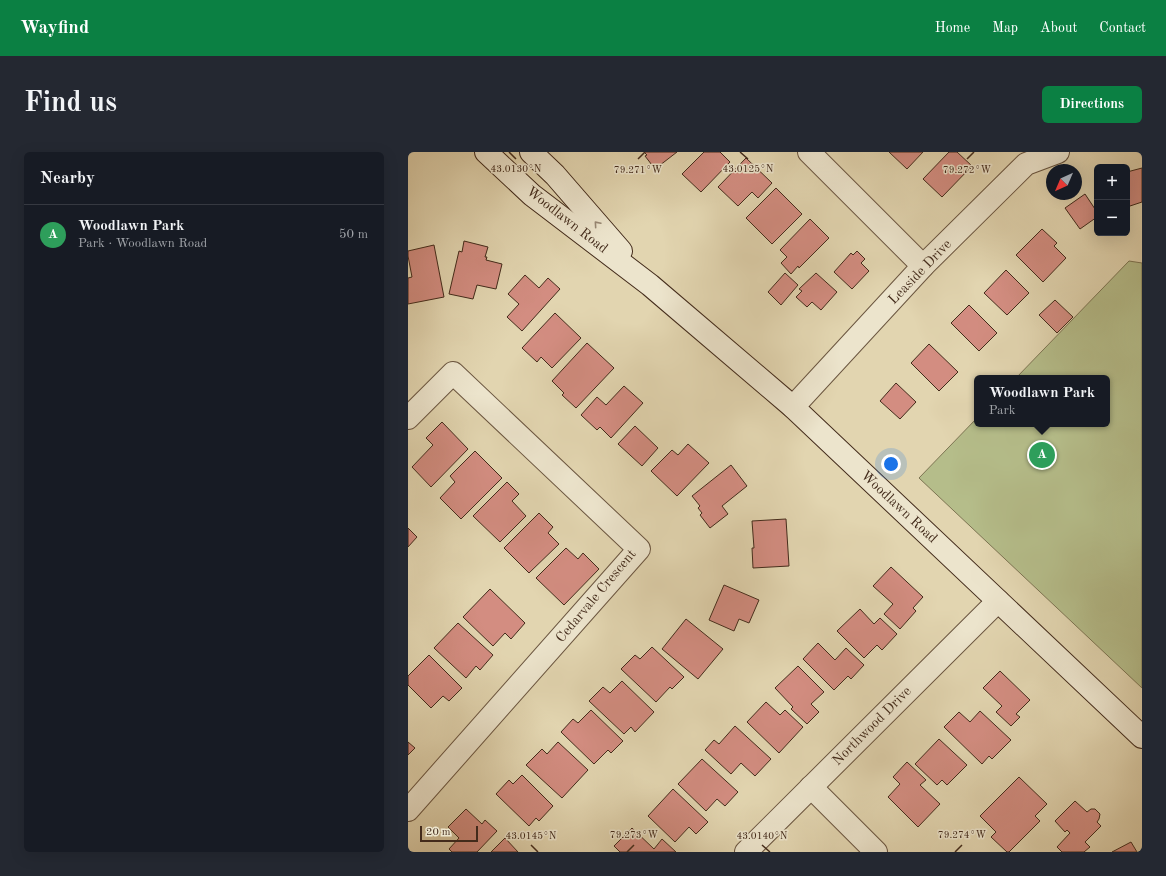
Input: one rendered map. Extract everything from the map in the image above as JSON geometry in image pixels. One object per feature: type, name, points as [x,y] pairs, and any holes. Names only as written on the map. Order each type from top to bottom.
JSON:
[{"type":"street","name":"Woodlawn Road","points":[[486,152],[532,195],[650,285],[793,407],[1142,737]]},
{"type":"street","name":"Woodlawn Road","points":[[531,152],[555,175],[650,285]]},
{"type":"street","points":[[809,152],[923,266]]},
{"type":"street","name":"Leaside Drive","points":[[793,407],[923,266],[1026,164],[1058,152]]},
{"type":"street","name":"Cedarvale Crescent","points":[[408,418],[453,374],[639,548],[408,810]]},
{"type":"street","name":"Northwood Drive","points":[[746,852],[998,601]]},
{"type":"street","points":[[811,787],[876,852]]},
{"type":"green space","points":[[1129,261],[1142,263],[1142,688],[919,478],[974,421],[974,427],[1110,427],[1110,375],[1019,375]]},
{"type":"building","points":[[644,152],[677,152],[655,169],[645,156],[647,155]]},
{"type":"building","points":[[704,152],[720,152],[730,162],[701,192],[682,174]]},
{"type":"building","points":[[889,152],[923,152],[907,169]]},
{"type":"building","points":[[949,152],[957,152],[972,166],[942,197],[923,179]]},
{"type":"building","points":[[746,158],[772,183],[758,198],[752,192],[738,206],[718,187]]},
{"type":"building","points":[[1142,168],[1142,202],[1130,206],[1130,200],[1130,171]]},
{"type":"building","points":[[776,188],[802,214],[772,244],[746,218]]},
{"type":"building","points":[[1085,194],[1094,208],[1094,219],[1080,229],[1065,208],[1076,200],[1082,200],[1082,196]]},
{"type":"building","points":[[810,219],[829,238],[791,274],[781,263],[787,257],[780,250]]},
{"type":"building","points":[[1042,229],[1057,243],[1054,246],[1066,258],[1043,282],[1016,255]]},
{"type":"building","points":[[464,241],[488,247],[485,257],[487,257],[486,260],[502,264],[496,289],[477,285],[473,299],[449,294],[459,251],[462,252]]},
{"type":"building","points":[[434,245],[444,297],[408,304],[408,278],[412,277],[408,251]]},
{"type":"building","points":[[857,251],[865,259],[861,263],[869,271],[852,289],[834,272],[851,253],[853,255]]},
{"type":"building","points":[[1006,270],[1029,293],[1007,315],[984,293]]},
{"type":"building","points":[[785,273],[798,285],[781,305],[768,292]]},
{"type":"building","points":[[816,273],[837,292],[821,310],[812,302],[807,307],[796,297],[802,291],[799,289]]},
{"type":"building","points":[[525,275],[539,288],[548,278],[560,289],[522,331],[507,317],[519,304],[508,294]]},
{"type":"building","points":[[1055,300],[1073,317],[1057,333],[1039,315]]},
{"type":"building","points":[[969,305],[997,333],[979,351],[951,323]]},
{"type":"building","points":[[555,313],[581,338],[552,368],[541,357],[537,362],[522,348]]},
{"type":"building","points":[[587,343],[614,368],[576,408],[562,395],[564,393],[552,381]]},
{"type":"building","points":[[929,344],[958,372],[939,391],[911,363]]},
{"type":"building","points":[[896,383],[916,402],[900,419],[880,401]]},
{"type":"building","points":[[624,386],[643,403],[611,438],[600,427],[597,430],[581,415],[597,397],[606,405]]},
{"type":"building","points":[[442,422],[468,449],[431,487],[412,467],[433,445],[426,438]]},
{"type":"building","points":[[635,426],[658,448],[642,466],[618,444]]},
{"type":"building","points":[[688,444],[709,463],[677,496],[651,471],[672,450],[678,455]]},
{"type":"building","points":[[475,451],[502,478],[461,519],[440,498],[455,482],[450,476]]},
{"type":"building","points":[[731,465],[747,486],[722,506],[728,514],[710,528],[700,515],[702,513],[698,508],[700,506],[692,496]]},
{"type":"building","points":[[507,482],[519,494],[512,501],[526,516],[500,542],[473,516]]},
{"type":"building","points":[[539,513],[553,527],[548,533],[559,544],[529,573],[504,548]]},
{"type":"building","points":[[786,519],[789,566],[753,568],[752,548],[754,548],[752,521]]},
{"type":"building","points":[[408,528],[417,537],[408,547]]},
{"type":"building","points":[[566,548],[578,559],[583,553],[599,569],[564,605],[536,578]]},
{"type":"building","points":[[891,567],[923,597],[913,608],[916,611],[900,629],[884,614],[893,604],[873,586]]},
{"type":"building","points":[[724,585],[759,600],[749,623],[739,619],[734,631],[709,620]]},
{"type":"building","points":[[490,589],[525,623],[511,639],[505,633],[493,646],[463,617]]},
{"type":"building","points":[[860,609],[874,624],[880,618],[897,634],[882,650],[877,645],[864,658],[837,631]]},
{"type":"building","points":[[686,619],[723,649],[698,679],[662,649]]},
{"type":"building","points":[[458,623],[493,655],[480,670],[476,666],[466,678],[434,648]]},
{"type":"building","points":[[818,643],[835,660],[846,648],[864,665],[851,679],[848,676],[834,690],[803,659]]},
{"type":"building","points":[[652,647],[684,677],[672,689],[670,687],[656,702],[621,669],[635,655],[640,659]]},
{"type":"building","points":[[429,655],[462,688],[449,701],[443,696],[431,708],[408,685],[408,676]]},
{"type":"building","points":[[798,666],[824,692],[811,704],[819,712],[807,724],[791,709],[793,707],[775,688]]},
{"type":"building","points":[[1000,671],[1030,700],[1016,714],[1020,717],[1011,726],[996,712],[1002,706],[983,688]]},
{"type":"building","points":[[622,681],[654,712],[635,732],[631,727],[624,734],[589,701],[603,687],[610,693]]},
{"type":"building","points":[[766,702],[780,715],[785,710],[803,727],[779,753],[747,722]]},
{"type":"building","points":[[591,710],[623,741],[611,753],[608,750],[594,764],[561,732],[573,719],[578,723]]},
{"type":"building","points":[[980,711],[1011,740],[992,759],[989,756],[982,764],[944,727],[959,712],[970,722]]},
{"type":"building","points":[[735,726],[771,759],[755,776],[741,763],[731,774],[705,750],[714,740],[719,744]]},
{"type":"building","points":[[939,739],[967,765],[947,785],[942,780],[937,785],[915,764]]},
{"type":"building","points":[[408,742],[415,748],[408,755]]},
{"type":"building","points":[[558,742],[588,770],[562,798],[526,765],[542,749],[547,754]]},
{"type":"building","points":[[702,759],[738,792],[725,806],[717,799],[706,811],[678,784]]},
{"type":"building","points":[[907,762],[926,780],[920,785],[940,804],[918,827],[888,797],[900,784],[893,777]]},
{"type":"building","points":[[522,775],[553,806],[539,821],[536,818],[529,826],[496,794],[509,780],[513,784]]},
{"type":"building","points":[[1019,777],[1047,804],[1035,816],[1040,821],[1009,852],[1007,852],[991,837],[996,832],[980,816]]},
{"type":"building","points":[[673,789],[708,822],[696,834],[689,827],[675,842],[648,816]]},
{"type":"building","points":[[1075,801],[1087,812],[1091,809],[1095,809],[1100,814],[1097,822],[1101,826],[1085,842],[1090,847],[1084,852],[1062,852],[1057,847],[1070,833],[1067,830],[1065,832],[1055,821]]},
{"type":"building","points":[[466,809],[482,824],[485,820],[497,831],[477,852],[452,852],[449,849],[459,838],[448,827]]},
{"type":"building","points":[[632,828],[654,849],[662,839],[676,852],[620,852],[614,846]]},
{"type":"building","points":[[505,838],[518,852],[491,852]]},
{"type":"building","points":[[1131,842],[1137,852],[1112,852]]},
{"type":"place","name":"Woodlawn Park","points":[[1042,455]]}]
